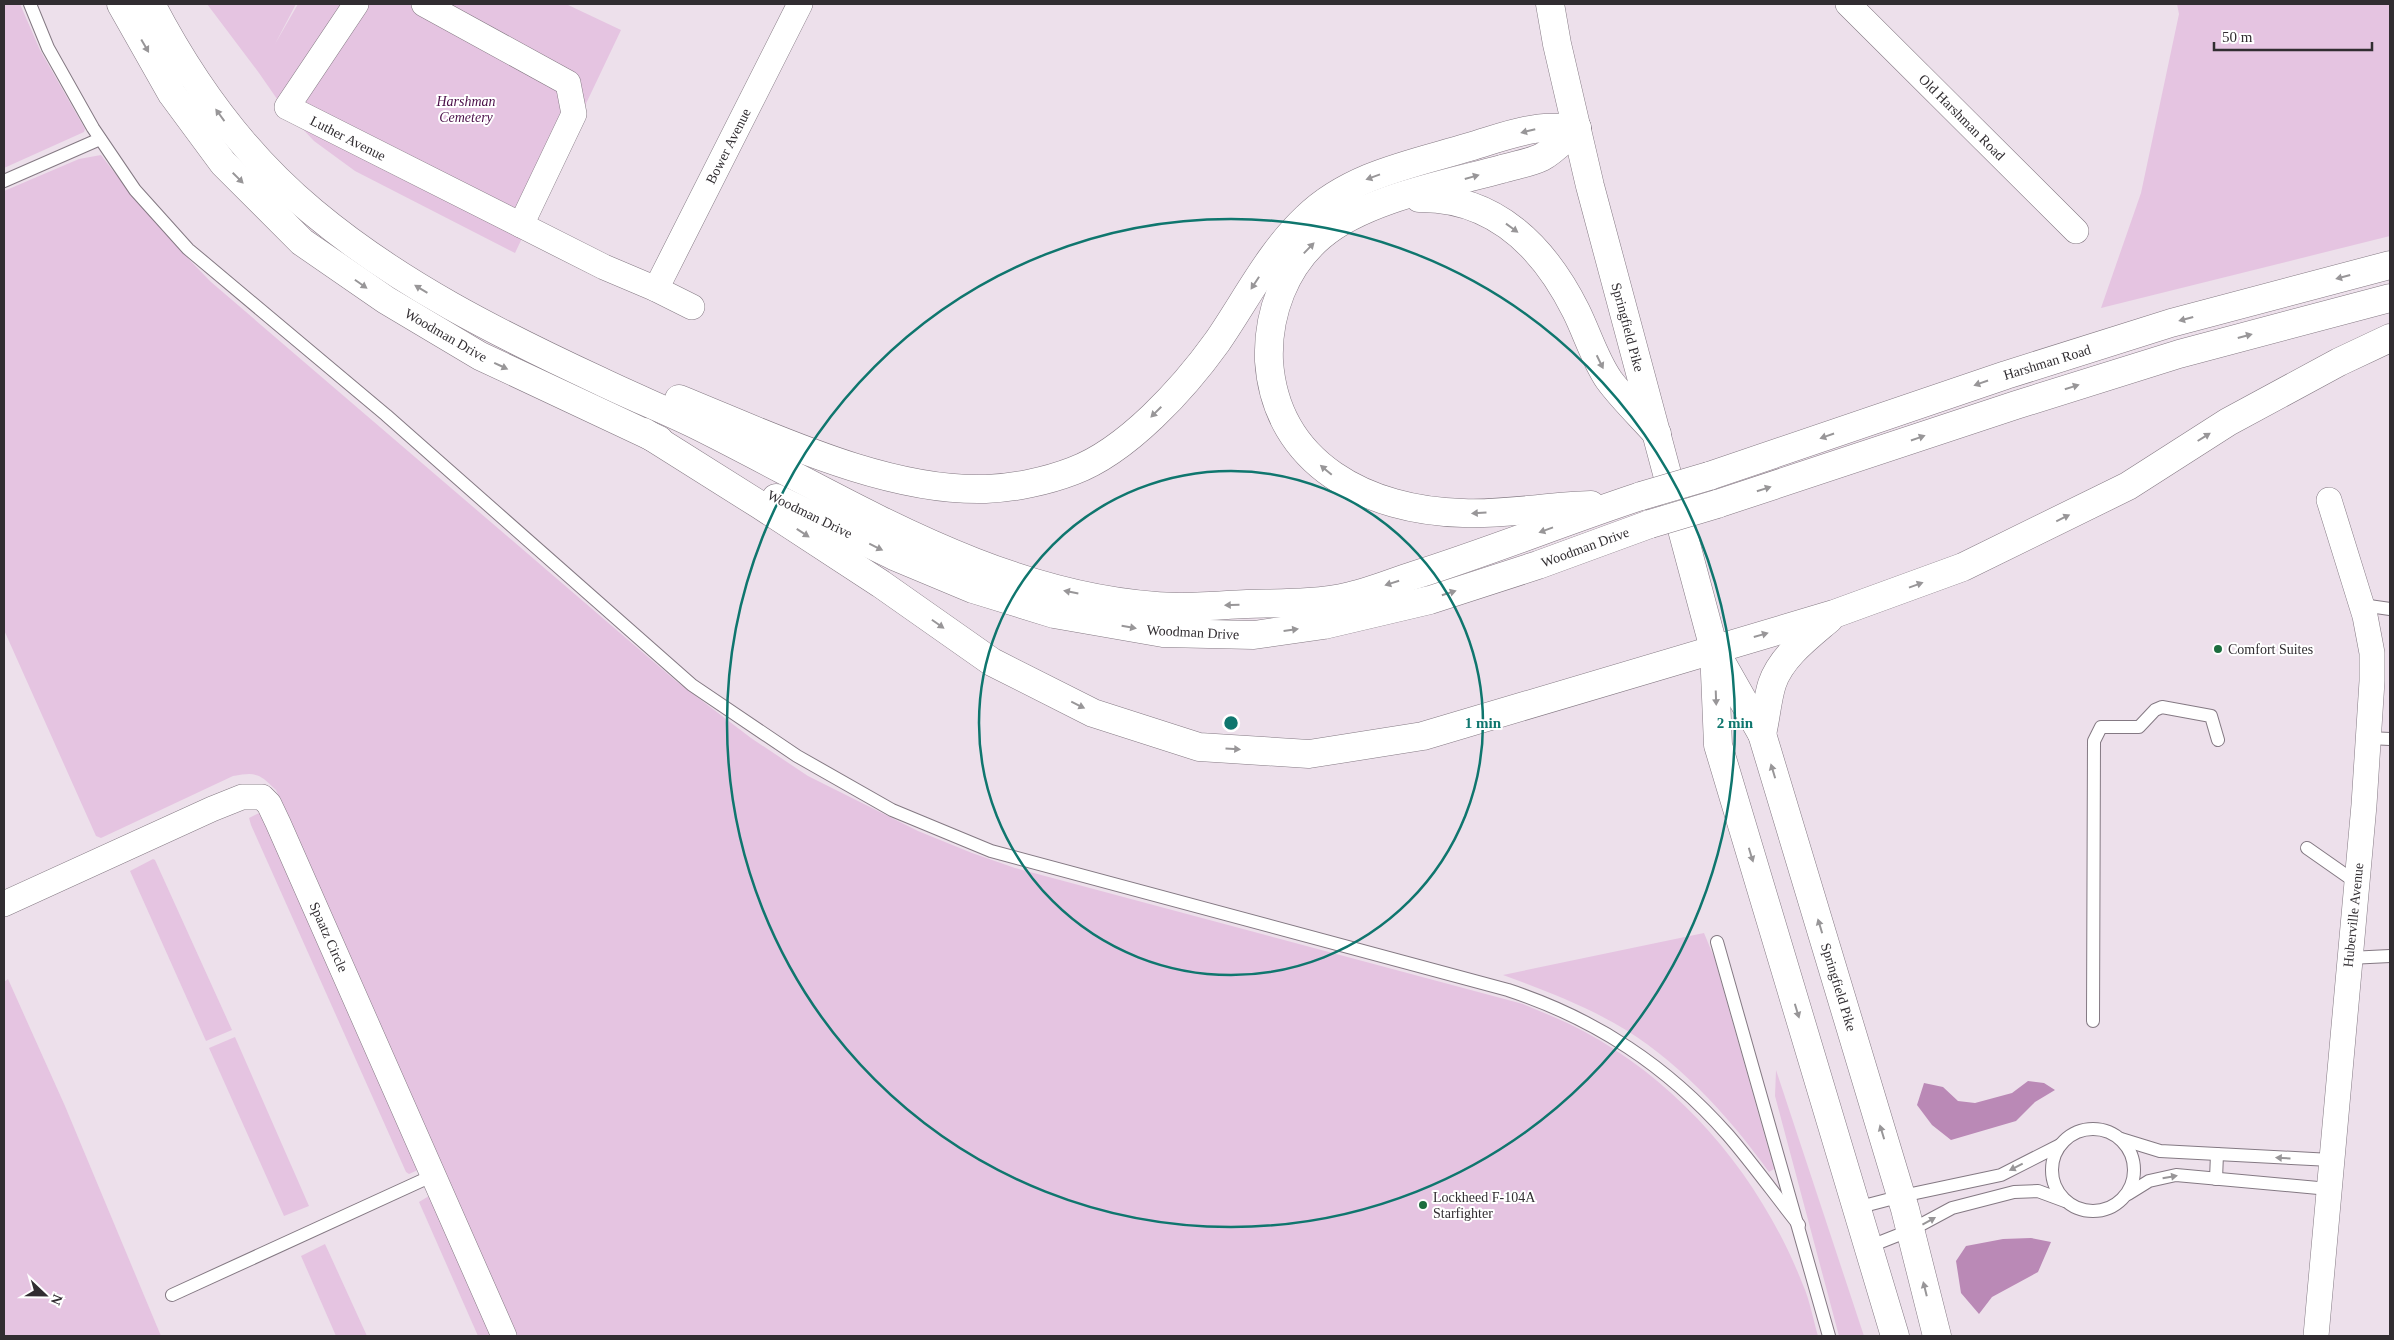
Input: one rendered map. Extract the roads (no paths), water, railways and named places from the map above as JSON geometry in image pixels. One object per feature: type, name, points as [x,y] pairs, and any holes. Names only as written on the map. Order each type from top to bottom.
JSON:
[{"type":"main road","name":"Woodman Drive","points":[[121,4],[172,94],[223,163],[302,242],[386,300],[480,356],[644,432],[894,556],[973,589],[1054,614],[1163,633],[1254,635],[1324,625],[1430,600],[1650,524],[1863,457],[2016,405],[2170,357],[2390,298]]},
{"type":"main road","name":"Woodman Drive","points":[[151,4],[171,43],[197,84],[227,125],[261,164],[310,210],[355,246],[408,282],[463,314],[586,374],[691,422],[868,514],[945,549],[1039,583],[1133,604],[1180,607],[1293,603],[1348,597],[1485,553],[1642,496]]},
{"type":"main road","name":"Springfield Pike","points":[[1550,4],[1557,44],[1577,128],[1714,649],[1718,745],[1895,1336]]},
{"type":"main road","points":[[463,314],[822,456],[897,478],[943,486],[986,489],[1030,483],[1074,471],[1116,447],[1149,419],[1174,393],[1217,342],[1288,236],[1307,216],[1330,198],[1355,183],[1396,168],[1535,128],[1577,128]]},
{"type":"main road","points":[[1577,128],[1543,157],[1383,203],[1352,214],[1321,235],[1302,255],[1289,276],[1273,313],[1268,344],[1270,377],[1280,410],[1298,442],[1326,471],[1351,488],[1420,509],[1463,513],[1565,506],[1615,505]]},
{"type":"main road","points":[[1383,203],[1410,198],[1431,198],[1460,202],[1487,212],[1513,228],[1534,246],[1550,268],[1575,309],[1608,379],[1657,434]]},
{"type":"main road","name":"Harshman Road","points":[[1642,496],[1709,476],[2006,375],[2171,323],[2390,265]]},
{"type":"main road","points":[[644,432],[881,584],[992,662],[1093,713],[1199,747],[1310,754],[1423,736],[1834,614],[1963,567],[2110,495],[2228,422],[2339,362],[2390,338]]},
{"type":"main road","points":[[1762,734],[1772,684],[1780,669],[1798,646],[1834,614]]},
{"type":"main road","name":"Springfield Pike","points":[[1714,649],[1762,734],[1902,1196],[1936,1336]]},
{"type":"street","name":"Luther Avenue","points":[[356,4],[287,108],[604,267],[692,307]]},
{"type":"street","points":[[424,4],[568,84],[574,114],[521,225]]},
{"type":"street","name":"Bower Avenue","points":[[656,289],[800,4]]},
{"type":"street","name":"Old Harshman Road","points":[[1848,4],[2076,231]]},
{"type":"street","name":"Huberville Avenue","points":[[2316,1336],[2349,958],[2357,883],[2379,739],[2372,653],[2362,605],[2329,500]]},
{"type":"street","name":"Spaatz Circle","points":[[4,904],[242,797],[262,798],[269,804],[504,1336]]},
{"type":"lane","points":[[30,4],[48,48],[100,139],[135,190],[188,249],[386,416],[692,685],[797,756],[892,810],[991,851],[1342,944],[1550,1004],[1620,1040],[1673,1080],[1728,1135],[1799,1225]]},
{"type":"lane","points":[[4,181],[100,139]]},
{"type":"lane","points":[[2362,605],[2390,610]]},
{"type":"lane","points":[[2093,1021],[2094,741],[2101,727],[2139,727],[2154,710],[2162,706],[2211,716],[2218,740]]},
{"type":"lane","points":[[2307,848],[2357,883]]},
{"type":"lane","points":[[1717,942],[1829,1336]]},
{"type":"lane","points":[[2349,958],[2390,956]]},
{"type":"lane","points":[[2065,1201],[2056,1189],[2052,1176],[2053,1158],[2060,1145],[2070,1135],[2084,1129],[2098,1128],[2109,1131],[2121,1139],[2160,1151],[2331,1160]]},
{"type":"lane","points":[[2121,1139],[2130,1150],[2134,1164],[2133,1183],[2126,1196]]},
{"type":"lane","points":[[1856,1208],[2001,1174],[2060,1145]]},
{"type":"lane","points":[[2216,1179],[2217,1154]]},
{"type":"lane","points":[[172,1295],[434,1175]]},
{"type":"lane","points":[[1868,1246],[1911,1230],[1952,1208],[2014,1192],[2038,1191],[2078,1208],[2101,1211],[2115,1205],[2149,1181],[2176,1175],[2329,1189]]},
{"type":"place","name":"Comfort Suites","points":[[2218,649]]},
{"type":"place","name":"Lockheed F-104A Starfighter","points":[[1423,1205]]},
{"type":"park label","name":"Harshman Cemetery","points":[[466,109]]}]
